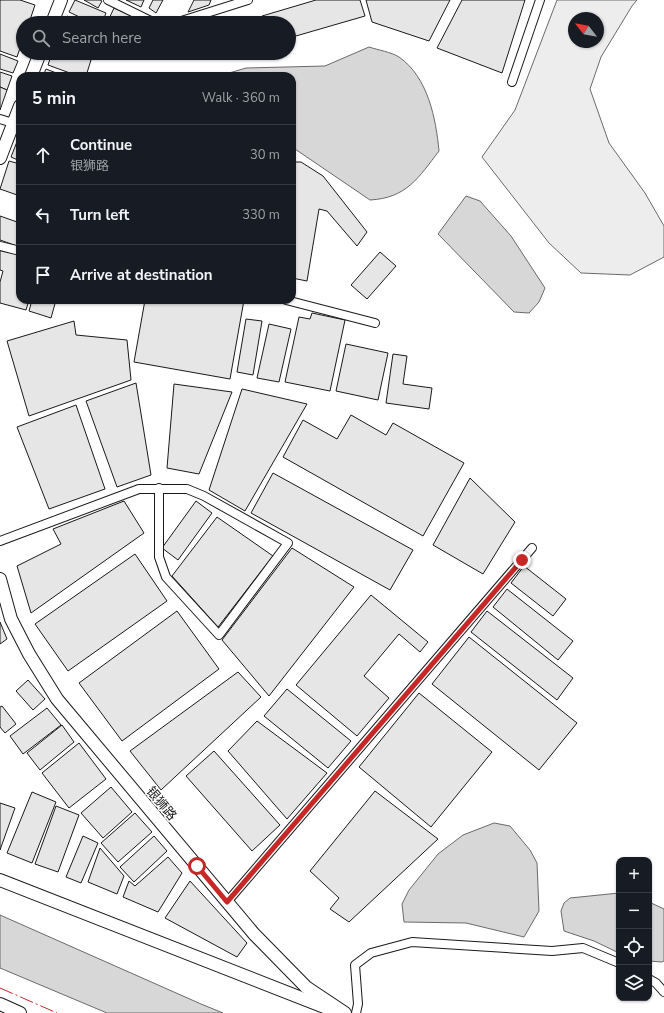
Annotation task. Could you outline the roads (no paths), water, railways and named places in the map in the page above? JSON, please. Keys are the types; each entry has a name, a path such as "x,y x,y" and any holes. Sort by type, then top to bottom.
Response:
{"main road":[{"path":"54,16 60,0"},
{"path":"33,72 38,60"},
{"path":"0,158 16,116"},
{"name":"银狮路","path":"0,579 11,619 29,654 57,699 254,934 306,987 345,1013"},
{"path":"0,880 339,1013"},
{"path":"0,1004 20,1013"}],"street":[{"path":"110,0 141,16"},
{"path":"197,16 248,0"},
{"path":"512,82 540,0"},
{"path":"0,119 13,123"},
{"path":"0,246 16,250"},
{"path":"296,303 375,323"},
{"path":"0,541 139,489 159,488 187,489 204,496 288,543 219,635 166,577 159,557 159,488"},
{"path":"227,902 532,548"},
{"path":"356,1013 358,1004 355,964 371,953 412,942 552,951 583,948 616,962"},
{"path":"652,981 664,992"}]}
